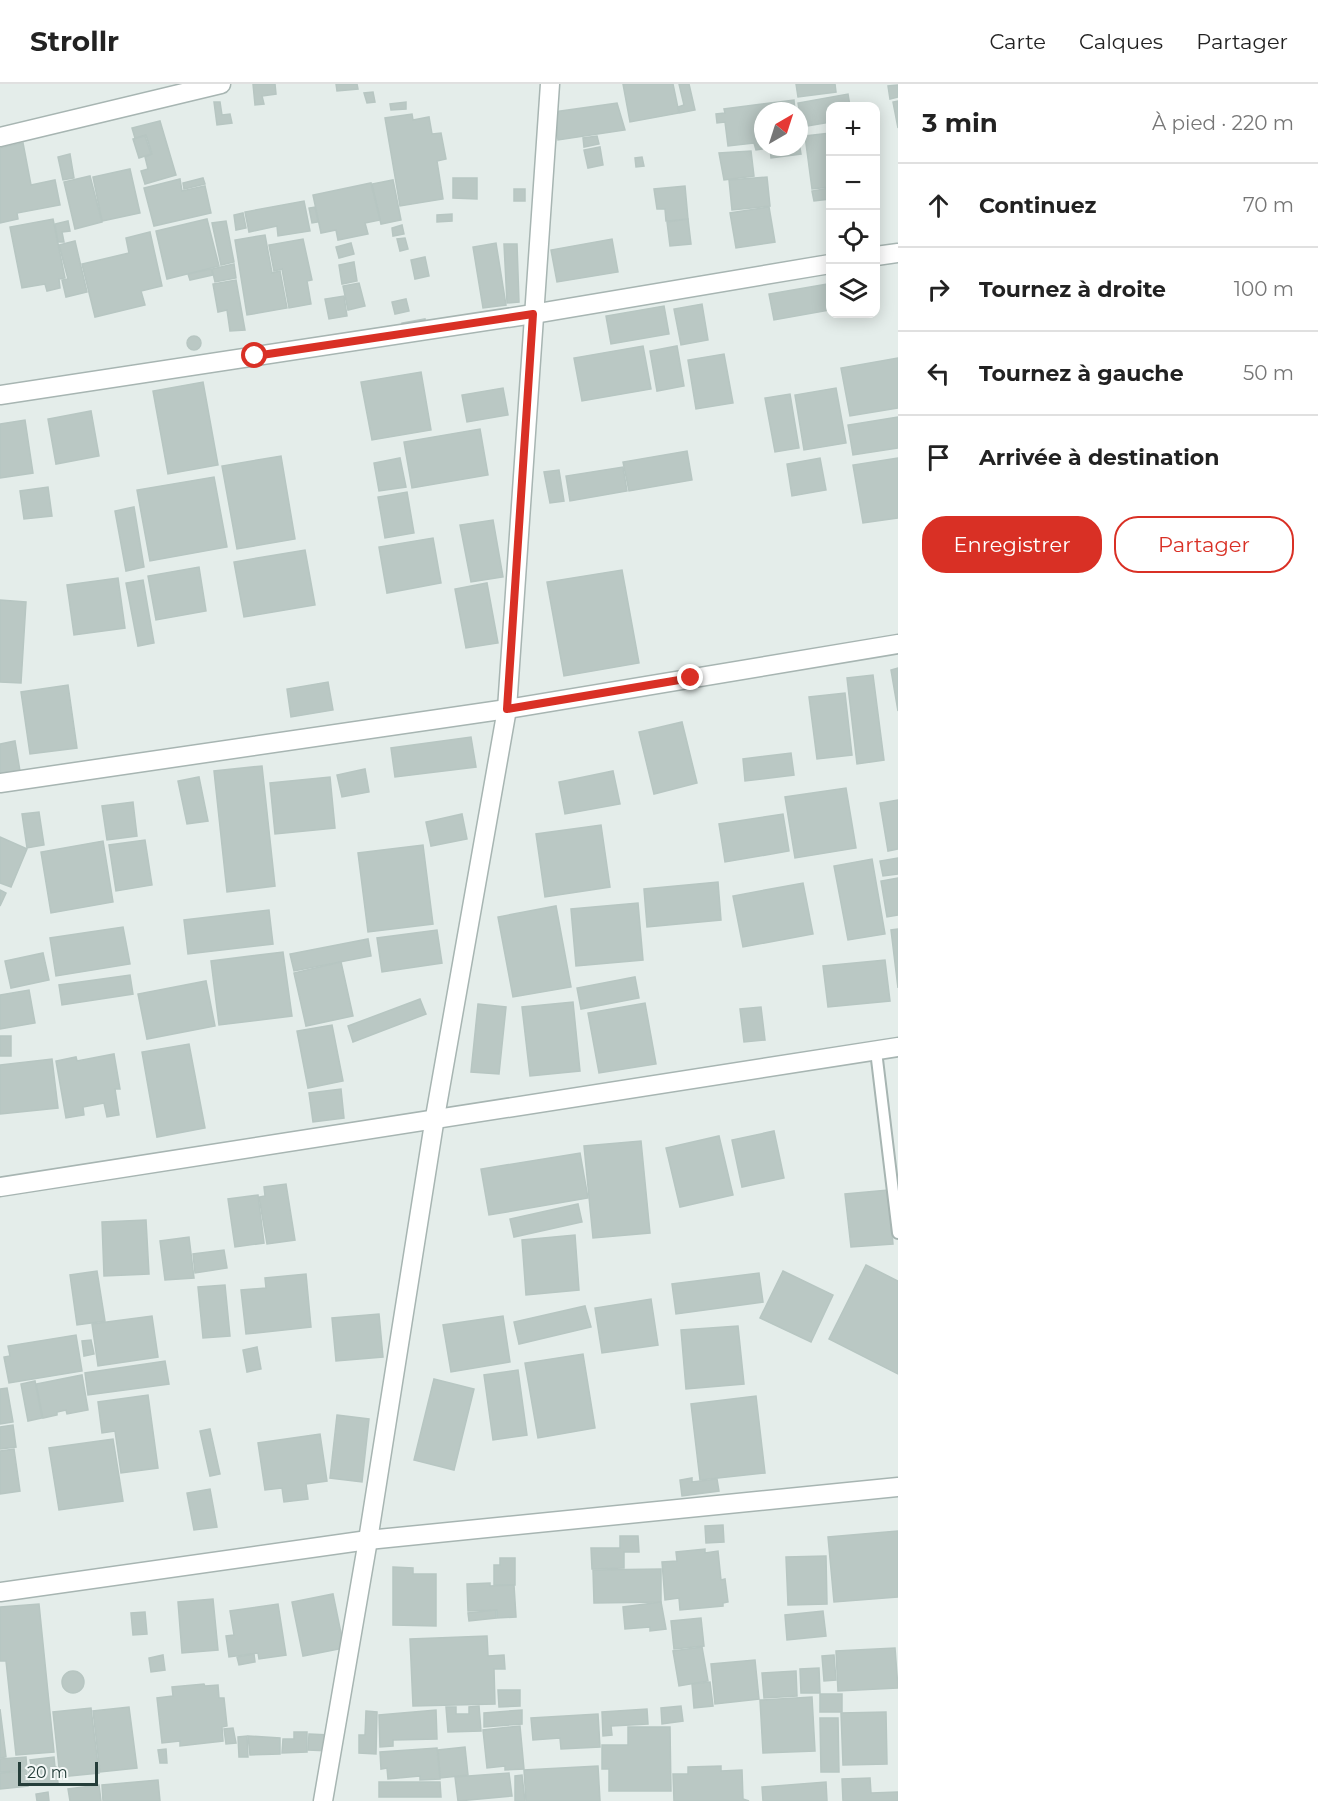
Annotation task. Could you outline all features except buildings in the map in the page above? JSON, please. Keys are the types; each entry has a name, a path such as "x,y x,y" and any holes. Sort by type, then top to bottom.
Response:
{"street":[{"path":"0,137 221,84"},
{"path":"322,1801 368,1540 435,1117 507,709 550,84"},
{"path":"880,255 898,252"},
{"path":"0,395 533,314 826,265"},
{"path":"0,783 507,709 898,644"},
{"path":"0,1186 898,1047"},
{"path":"0,1592 368,1540 898,1487"}],"lane":[{"path":"876,1051 898,1233"}],"route":[{"path":"255,356 533,314 507,709 691,678"}]}
